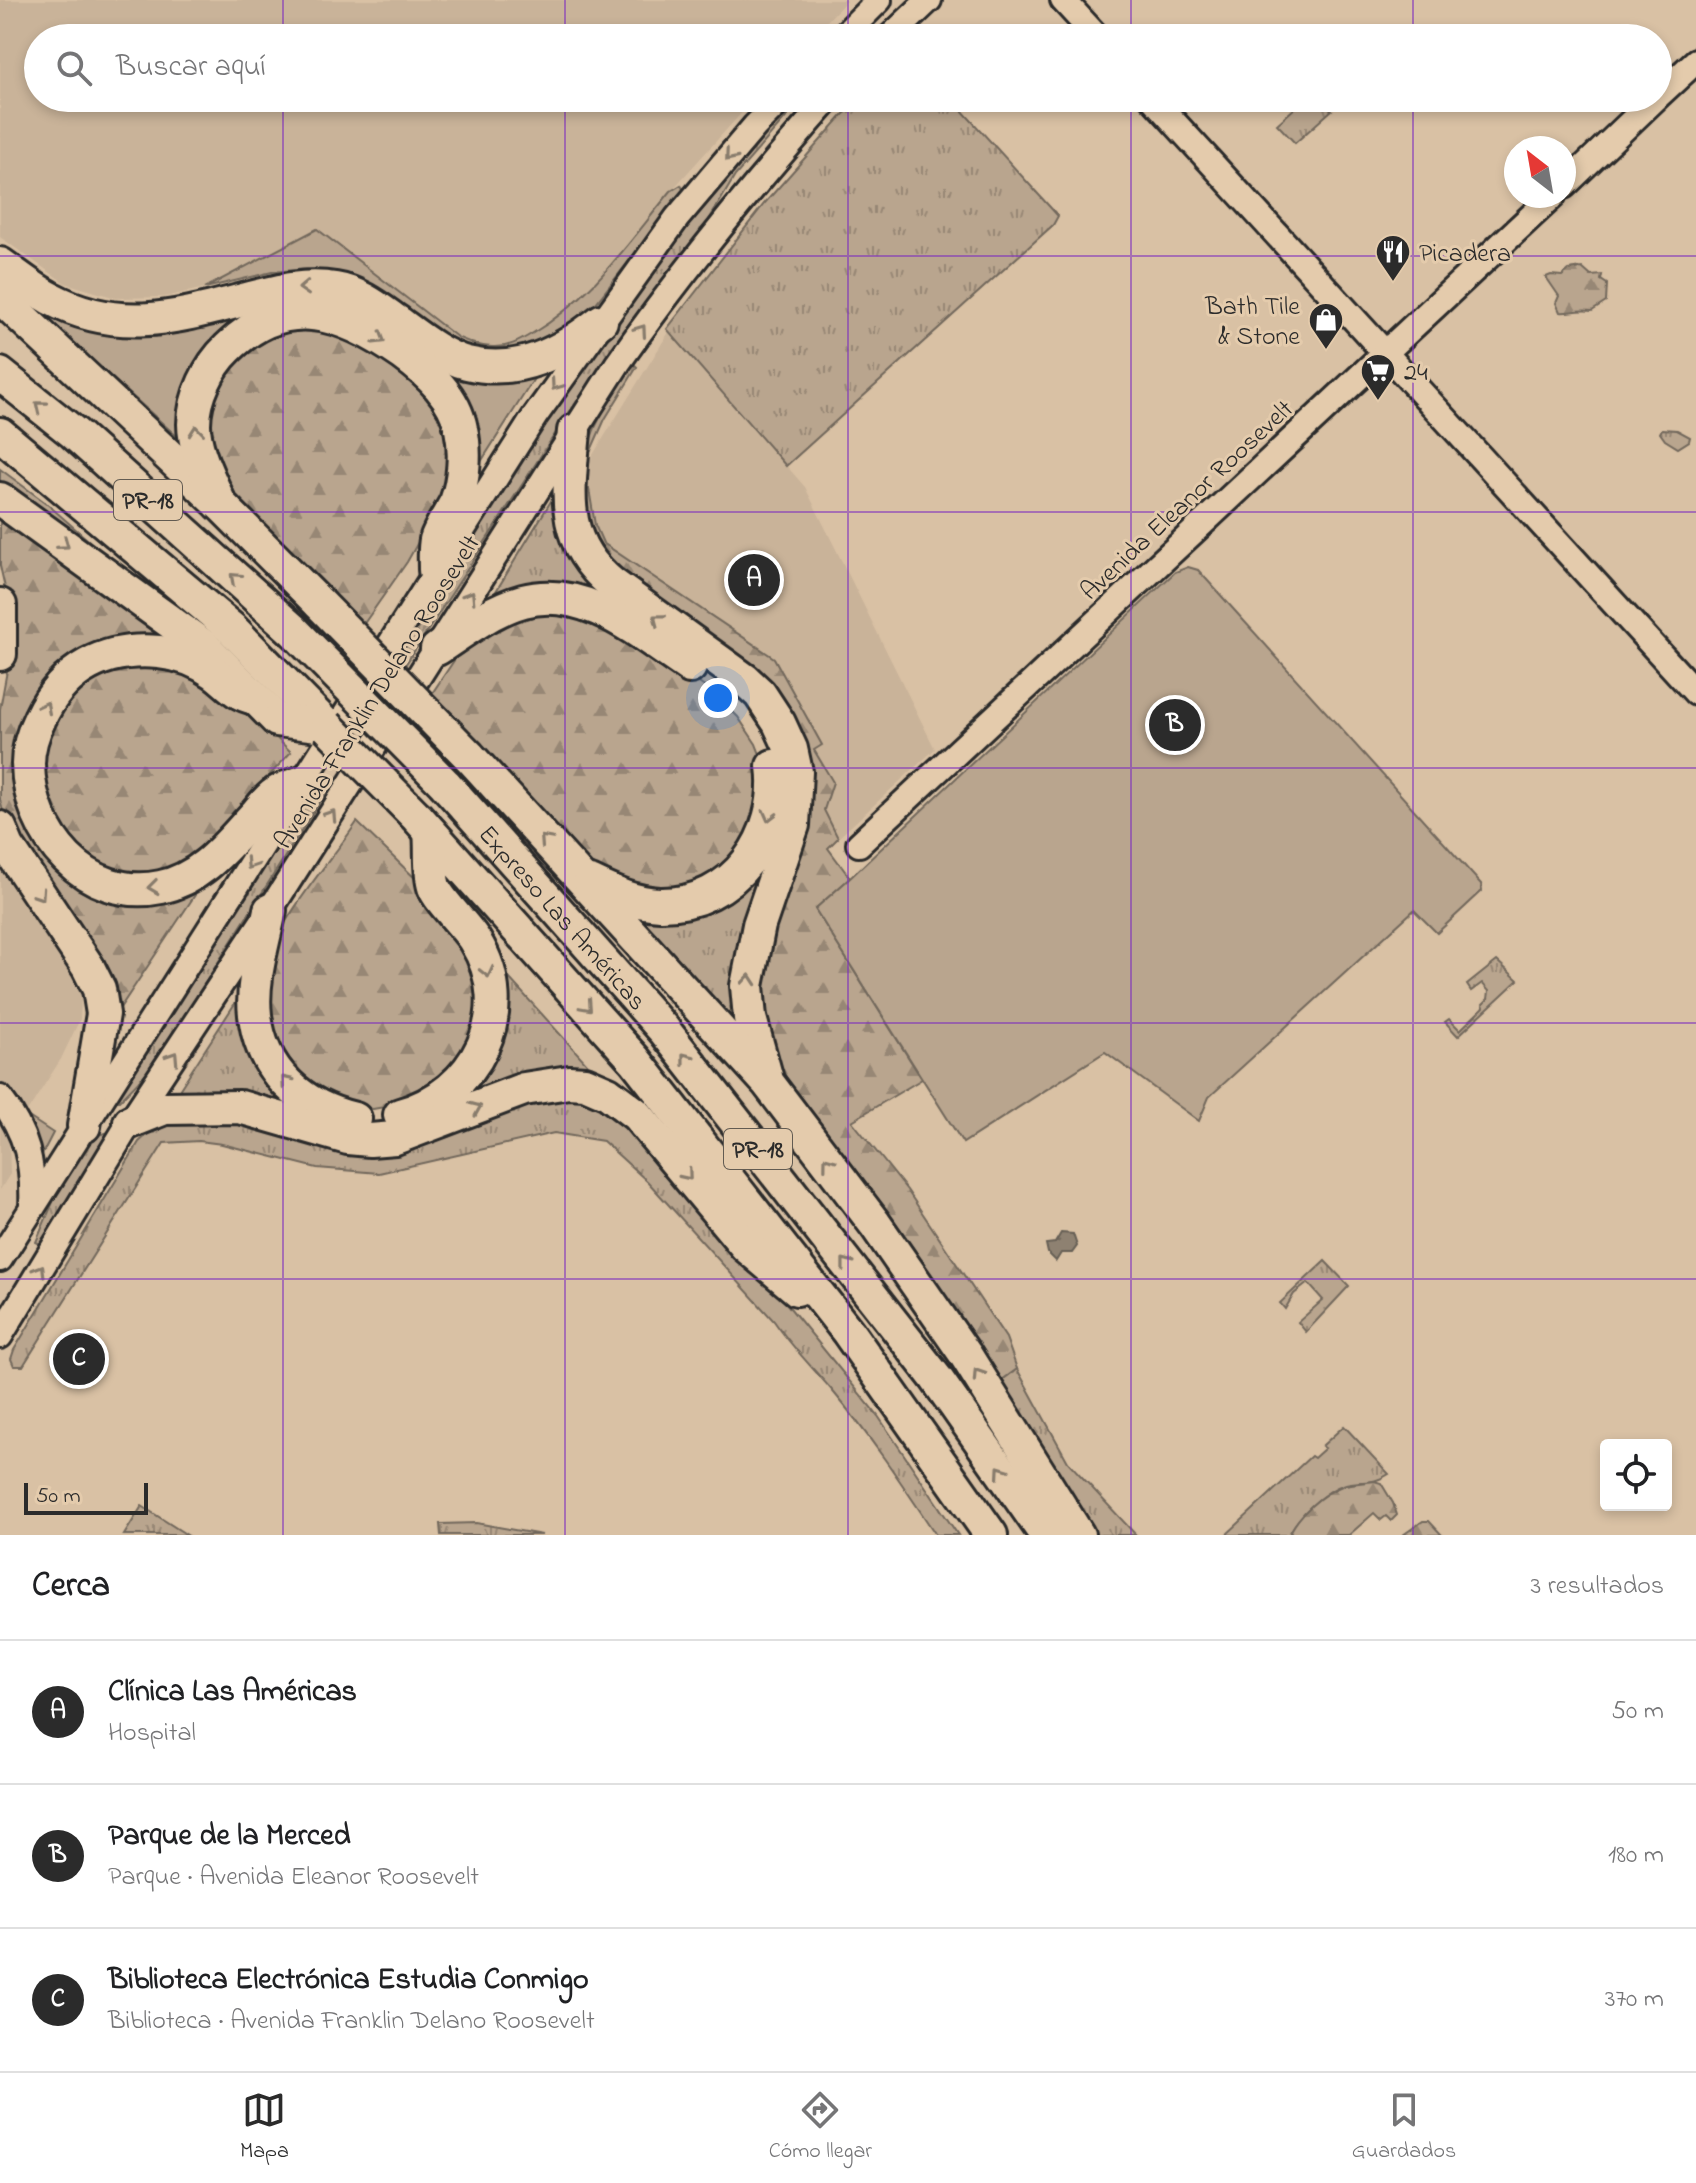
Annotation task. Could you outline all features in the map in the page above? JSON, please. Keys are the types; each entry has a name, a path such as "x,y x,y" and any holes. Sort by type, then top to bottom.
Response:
{"highway":[{"path":"0,264 50,298 95,316 141,321 184,316 301,286 335,289 364,299 452,357 489,366 542,359 570,346 601,321"},
{"path":"0,297 220,504 469,756 768,1083 875,1224 965,1354 1078,1535"},
{"path":"220,504 200,457 194,426 195,408 211,368 239,338 272,319 307,313 340,318 388,344 424,370 447,397 457,416 463,440 462,474 457,498 436,540 435,570"},
{"name":"Expreso Las Américas","path":"0,374 74,433 293,630 445,784 664,1030 936,1378 1046,1535"},
{"path":"574,431 568,501 576,537 585,556 595,570 612,584 760,694 791,749 796,772 793,825 759,925 747,986 750,1018 768,1083"},
{"name":"Expreso Las Américas","path":"0,434 232,629 423,825 635,1060 848,1332 991,1535"},
{"path":"0,499 205,647 246,693 277,720 327,726"},
{"path":"437,649 483,618 523,601 565,599 584,603 608,614 721,687 745,707 761,729 774,768 772,807 760,845 731,881 698,898 661,904 622,897 580,878"},
{"path":"0,605 0,654"},
{"path":"246,693 194,660 156,652 134,651 106,657 76,671 55,690 36,725 30,746 28,764 39,816 52,842 81,871 98,881 128,888 158,888 191,878 216,858 275,793 304,781"},
{"path":"270,910 256,980 254,1013 262,1044 287,1084 322,1110 357,1120 386,1119 419,1110 440,1099 470,1070 488,1035 492,995 486,964 475,940 435,889 423,825"},
{"path":"0,828 8,847 88,967 99,989 103,1014 84,1126"},
{"path":"130,1122 165,1108 240,1107 348,1138 395,1138 524,1089 569,1082 585,1083 608,1093 637,1115 746,1246 848,1332"}],"main road":[{"path":"855,24 879,0"},
{"path":"904,24 929,0"},
{"path":"1063,0 1085,24"},
{"path":"1672,83 1696,61"},
{"name":"Avenida Franklin Delano Roosevelt","path":"0,1259 535,416 677,218 769,112"},
{"name":"Avenida Franklin Delano Roosevelt","path":"0,1336 130,1122 270,910 574,431 665,297 818,112"},
{"path":"1165,112 1696,693"},
{"path":"1576,175 1641,112"},
{"name":"Avenida Eleanor Roosevelt","path":"859,844 1540,208"},
{"path":"0,1098 25,1141 34,1177 32,1209"}],"shaded area":[{"path":"0,0 847,0 824,24 24,24 24,112 742,112 671,191 602,278 573,306 514,344 491,347 457,337 317,229 205,288 165,297 116,298 65,283 0,237"},
{"path":"669,332 805,487 935,749 838,838 824,810 833,782 814,750 822,745 715,617 603,543 595,525 586,466"},
{"path":"0,851 82,985 80,1019 61,1059 9,1140 10,1174 0,1190"}],"green space":[{"path":"782,112 791,112 735,176 709,220 636,315 404,667 394,657 507,479 625,306"},
{"path":"846,112 964,112 1058,216 1053,225 786,466 667,329 764,204"},
{"path":"1290,112 1330,112 1295,143 1277,124"},
{"path":"681,185 684,191 581,322 532,348 498,353 459,346 368,284 341,273 307,269 272,272 205,288 317,229 457,337 483,346 503,346 533,333 573,303 608,268 671,191"},
{"path":"1582,268 1591,276 1602,275 1601,280 1607,284 1606,302 1592,311 1560,312 1556,303 1559,296 1546,277 1562,276 1569,270"},
{"path":"42,306 233,316 238,324 181,440 38,311"},
{"path":"317,322 408,369 452,430 456,465 436,510 407,562 363,625 228,487 206,428 218,380 262,336"},
{"path":"436,356 544,363 470,479"},
{"path":"634,364 637,367 605,419 584,466 596,425"},
{"path":"1662,429 1677,430 1690,437 1689,441 1678,448 1665,440 1660,433"},
{"path":"0,469 46,503 128,575 0,488"},
{"path":"562,483 561,507 569,538 581,567 594,585 612,600 727,673 758,703 777,737 785,771 784,806 777,840 749,902 741,931 736,978 744,1038 740,1042 628,910 673,911 697,906 727,893 746,877 771,836 778,813 780,767 775,744 766,723 735,686 693,851 627,615 592,598 560,590 528,591 490,601"},
{"path":"589,489 595,525 603,543 774,658 822,745 814,750 833,782 824,810 838,838 828,848 850,878 815,909 922,1079 852,1121 907,1190 1006,1338 1017,1369 1002,1380 894,1220 786,1077 766,1038 759,1007 794,728 599,566 575,490"},
{"path":"0,506 196,648 138,640 22,730 61,863 195,891 112,1020 5,819 0,800 0,709 8,665 6,592 0,566"},
{"path":"1188,567 1198,570 1481,884 1482,891 1437,933 1414,910 1209,1097 1199,1121 1105,1052 963,1143 815,909 1175,572"},
{"path":"571,610 650,650 715,694 738,717 756,744 766,770 763,803 725,872 690,890 642,892 589,864 431,695 463,647 520,611"},
{"path":"161,659 230,693 291,752 195,857 180,868 135,878 87,864 53,827 38,757 51,714 101,672"},
{"path":"317,779 327,790 152,1067 119,1101 115,1101 114,1097"},
{"path":"357,822 422,885 481,967 476,1027 446,1076 401,1104 373,1109 333,1102 290,1079 260,998 262,975 282,929"},
{"path":"1497,961 1518,980 1458,1036 1445,1022 1449,1019 1460,1030 1484,1007 1489,991 1482,983 1471,991 1467,985"},
{"path":"499,967 600,1078 546,1074 524,1079 419,1120 376,1128 341,1126 256,1101 231,1097 172,1101 250,980 246,1010 250,1037 261,1062 276,1083 296,1101 344,1123 370,1126 415,1118 454,1095 489,1058 500,1027 496,968"},
{"path":"560,1092 610,1101 764,1276 878,1416 958,1535 936,1535 858,1423 774,1321 648,1182 603,1141 554,1133 379,1173 317,1168 222,1144 199,1141 164,1143 23,1366 14,1366 11,1359 14,1350 139,1142 165,1119 204,1115 324,1140"},
{"path":"15,1108 53,1133 35,1168"},
{"path":"109,1132 40,1244 36,1242 64,1176 90,1137"},
{"path":"1325,1261 1349,1286 1306,1332 1298,1322 1323,1300 1308,1283 1294,1294 1285,1309 1280,1303"},
{"path":"1017,1369 1068,1462 1136,1535 1095,1535 1002,1380"},
{"path":"1344,1426 1389,1474 1373,1481 1338,1487 1305,1512 1289,1535 1226,1535 1311,1456 1314,1458 1325,1448 1322,1446"},
{"path":"1381,1483 1393,1503 1397,1515 1391,1521 1386,1516 1381,1520 1374,1513 1349,1535 1289,1535 1304,1513 1326,1494 1346,1485"},
{"path":"142,1506 187,1535 124,1535"},
{"path":"1423,1521 1429,1521 1442,1535 1403,1535"},
{"path":"476,1523 542,1535 441,1535 440,1524"}],"water":[{"path":"1061,1233 1073,1234 1077,1246 1072,1253 1061,1253 1056,1261 1048,1253 1046,1244 1055,1243"}],"place":[{"name":"Picadera","path":"1393,283"},
{"name":"Bath Tile & Stone","path":"1326,351"},
{"name":"24","path":"1378,402"},
{"name":"Clínica Las Américas","path":"754,580"},
{"name":"Parque de la Merced","path":"1175,725"},
{"name":"Biblioteca Electrónica Estudia Conmigo","path":"79,1359"}]}
